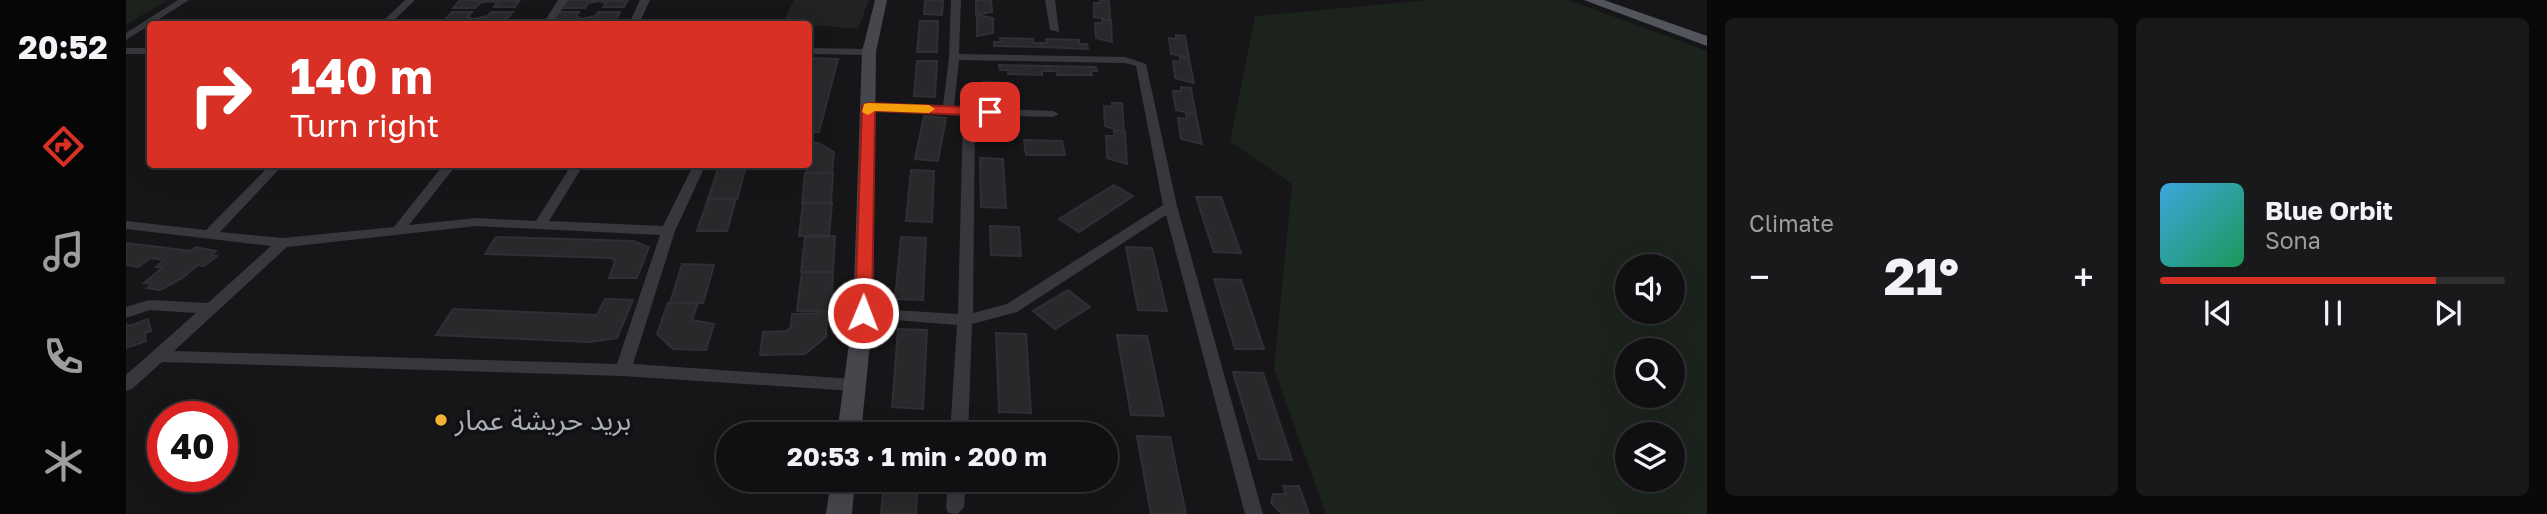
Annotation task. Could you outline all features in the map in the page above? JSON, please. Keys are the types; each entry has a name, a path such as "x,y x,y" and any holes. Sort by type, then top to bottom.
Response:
{"main road":[{"path":"1591,0 1707,41"}],"street":[{"path":"151,21 184,0"},
{"path":"388,21 410,0"},
{"path":"551,19 563,0"},
{"path":"635,21 645,0"},
{"path":"850,422 863,313 869,52 881,0"},
{"path":"948,110 954,57 956,0"},
{"path":"1050,0 1055,30"},
{"path":"126,37 147,24"},
{"path":"126,51 147,51"},
{"path":"812,51 869,52"},
{"path":"954,57 1125,60 1141,64 1170,206 1254,514"},
{"path":"868,106 1054,114"},
{"path":"960,422 965,320 969,111"},
{"path":"209,235 274,168"},
{"path":"399,229 448,168"},
{"path":"540,225 576,168"},
{"path":"623,370 668,231 697,168"},
{"path":"863,313 965,320 1012,308 1170,206"},
{"path":"126,225 283,243 476,222 668,231"},
{"path":"126,385 283,243"},
{"path":"126,313 149,305 211,308"},
{"path":"158,356 623,370 855,385"},
{"path":"839,514 842,492"},
{"path":"955,507 956,492"}],"shaded area":[{"path":"126,0 168,0 126,25"},
{"path":"794,0 869,0 858,29 812,25 812,21 784,21"},
{"path":"1430,0 1568,0 1707,51 1707,514 1326,514 1274,369 1292,184 1230,141 1255,16"}],"building":[{"path":"460,0 520,0 515,7 494,7 497,3 491,1 480,3 475,8 453,8"},
{"path":"567,0 628,0 624,7 603,7 606,3 599,1 588,3 585,8 562,8"},
{"path":"925,0 943,0 942,15 924,14"},
{"path":"976,0 991,0 992,12 976,15"},
{"path":"1100,0 1109,1 1110,20 1094,17 1094,3 1101,3"},
{"path":"452,12 472,12 468,17 474,19 488,16 491,12 513,12 505,21 444,21"},
{"path":"559,12 579,12 576,17 582,19 595,16 598,12 620,12 615,21 553,21"},
{"path":"977,15 993,18 993,33 977,36"},
{"path":"1102,20 1111,20 1112,42 1096,38 1095,23 1102,23"},
{"path":"920,21 938,21 937,52 917,52"},
{"path":"1176,35 1185,36 1189,58 1171,54 1169,38 1176,39"},
{"path":"1000,38 1033,39 1033,43 1040,43 1041,47 994,46 994,42 1001,42"},
{"path":"1046,39 1079,40 1079,44 1087,44 1088,49 1041,47 1040,43 1047,43"},
{"path":"812,58 838,59 819,132 812,132"},
{"path":"1180,58 1189,59 1194,83 1175,78 1173,61 1180,62"},
{"path":"917,61 937,61 935,97 914,96"},
{"path":"999,65 1047,66 1048,71 1042,71 1042,75 1008,74 1008,70 1000,70"},
{"path":"1048,66 1096,67 1097,71 1091,71 1092,75 1057,75 1057,71 1049,71"},
{"path":"983,82 1006,83 1008,101 984,101"},
{"path":"1181,87 1191,88 1196,115 1176,110 1173,91 1181,91"},
{"path":"1112,103 1122,103 1124,132 1105,126 1104,106 1112,107"},
{"path":"1186,114 1196,115 1202,144 1181,139 1178,118 1187,119"},
{"path":"982,115 1006,115 1007,136 982,136"},
{"path":"924,116 946,118 938,161 915,159"},
{"path":"1114,131 1125,132 1127,164 1107,158 1106,136 1115,136"},
{"path":"1024,140 1062,141 1065,155 1026,155"},
{"path":"812,143 818,143 834,152 832,173 807,173 807,168 812,168"},
{"path":"980,158 1003,159 1006,208 981,207"},
{"path":"718,169 745,170 737,199 708,199"},
{"path":"911,170 934,171 932,222 906,221"},
{"path":"805,173 833,173 831,203 802,203"},
{"path":"1114,185 1133,196 1079,232 1059,219"},
{"path":"1196,197 1221,197 1241,253 1214,252"},
{"path":"708,199 736,199 727,231 697,231"},
{"path":"803,203 832,203 829,235 799,236"},
{"path":"990,226 1019,227 1021,256 991,255"},
{"path":"835,236 833,272 801,272 805,237"},
{"path":"496,237 633,241 649,247 637,278 609,278 615,262 612,258 485,254"},
{"path":"901,237 926,238 923,300 895,299"},
{"path":"126,243 191,251 195,247 216,251 211,255 217,256 160,290 147,288 152,284 144,283 162,268 156,267 164,260 151,258 138,267 126,265"},
{"path":"1126,247 1152,248 1167,311 1138,310"},
{"path":"682,264 714,265 703,303 670,303"},
{"path":"802,272 833,272 831,311 797,311"},
{"path":"1214,279 1241,280 1264,349 1235,349"},
{"path":"1068,290 1090,307 1055,329 1033,311"},
{"path":"605,299 633,300 617,338 589,342 436,335 453,309 597,315"},
{"path":"668,303 698,303 692,320 714,324 706,350 673,349 657,334"},
{"path":"827,313 826,337 805,354 760,355 763,332 787,331 791,327 792,314"},
{"path":"148,319 151,331 145,333 146,341 126,348 126,324 130,326"},
{"path":"898,329 927,330 923,409 892,407"},
{"path":"996,333 1026,334 1031,413 999,412"},
{"path":"1117,335 1147,336 1164,416 1131,415"},
{"path":"1233,372 1263,373 1292,460 1259,459"},
{"path":"1137,436 1170,437 1186,514 1151,514"},
{"path":"1283,486 1299,486 1309,514 1282,514 1271,503 1273,494 1286,494"},
{"path":"883,492 917,492 916,514 881,514"}],"slow traffic":[{"path":"868,112 868,106 929,109"}],"place":[{"name":"بريد حريشة عمار","path":"441,420"}],"route":[{"path":"863,313 868,106 990,112"}]}
